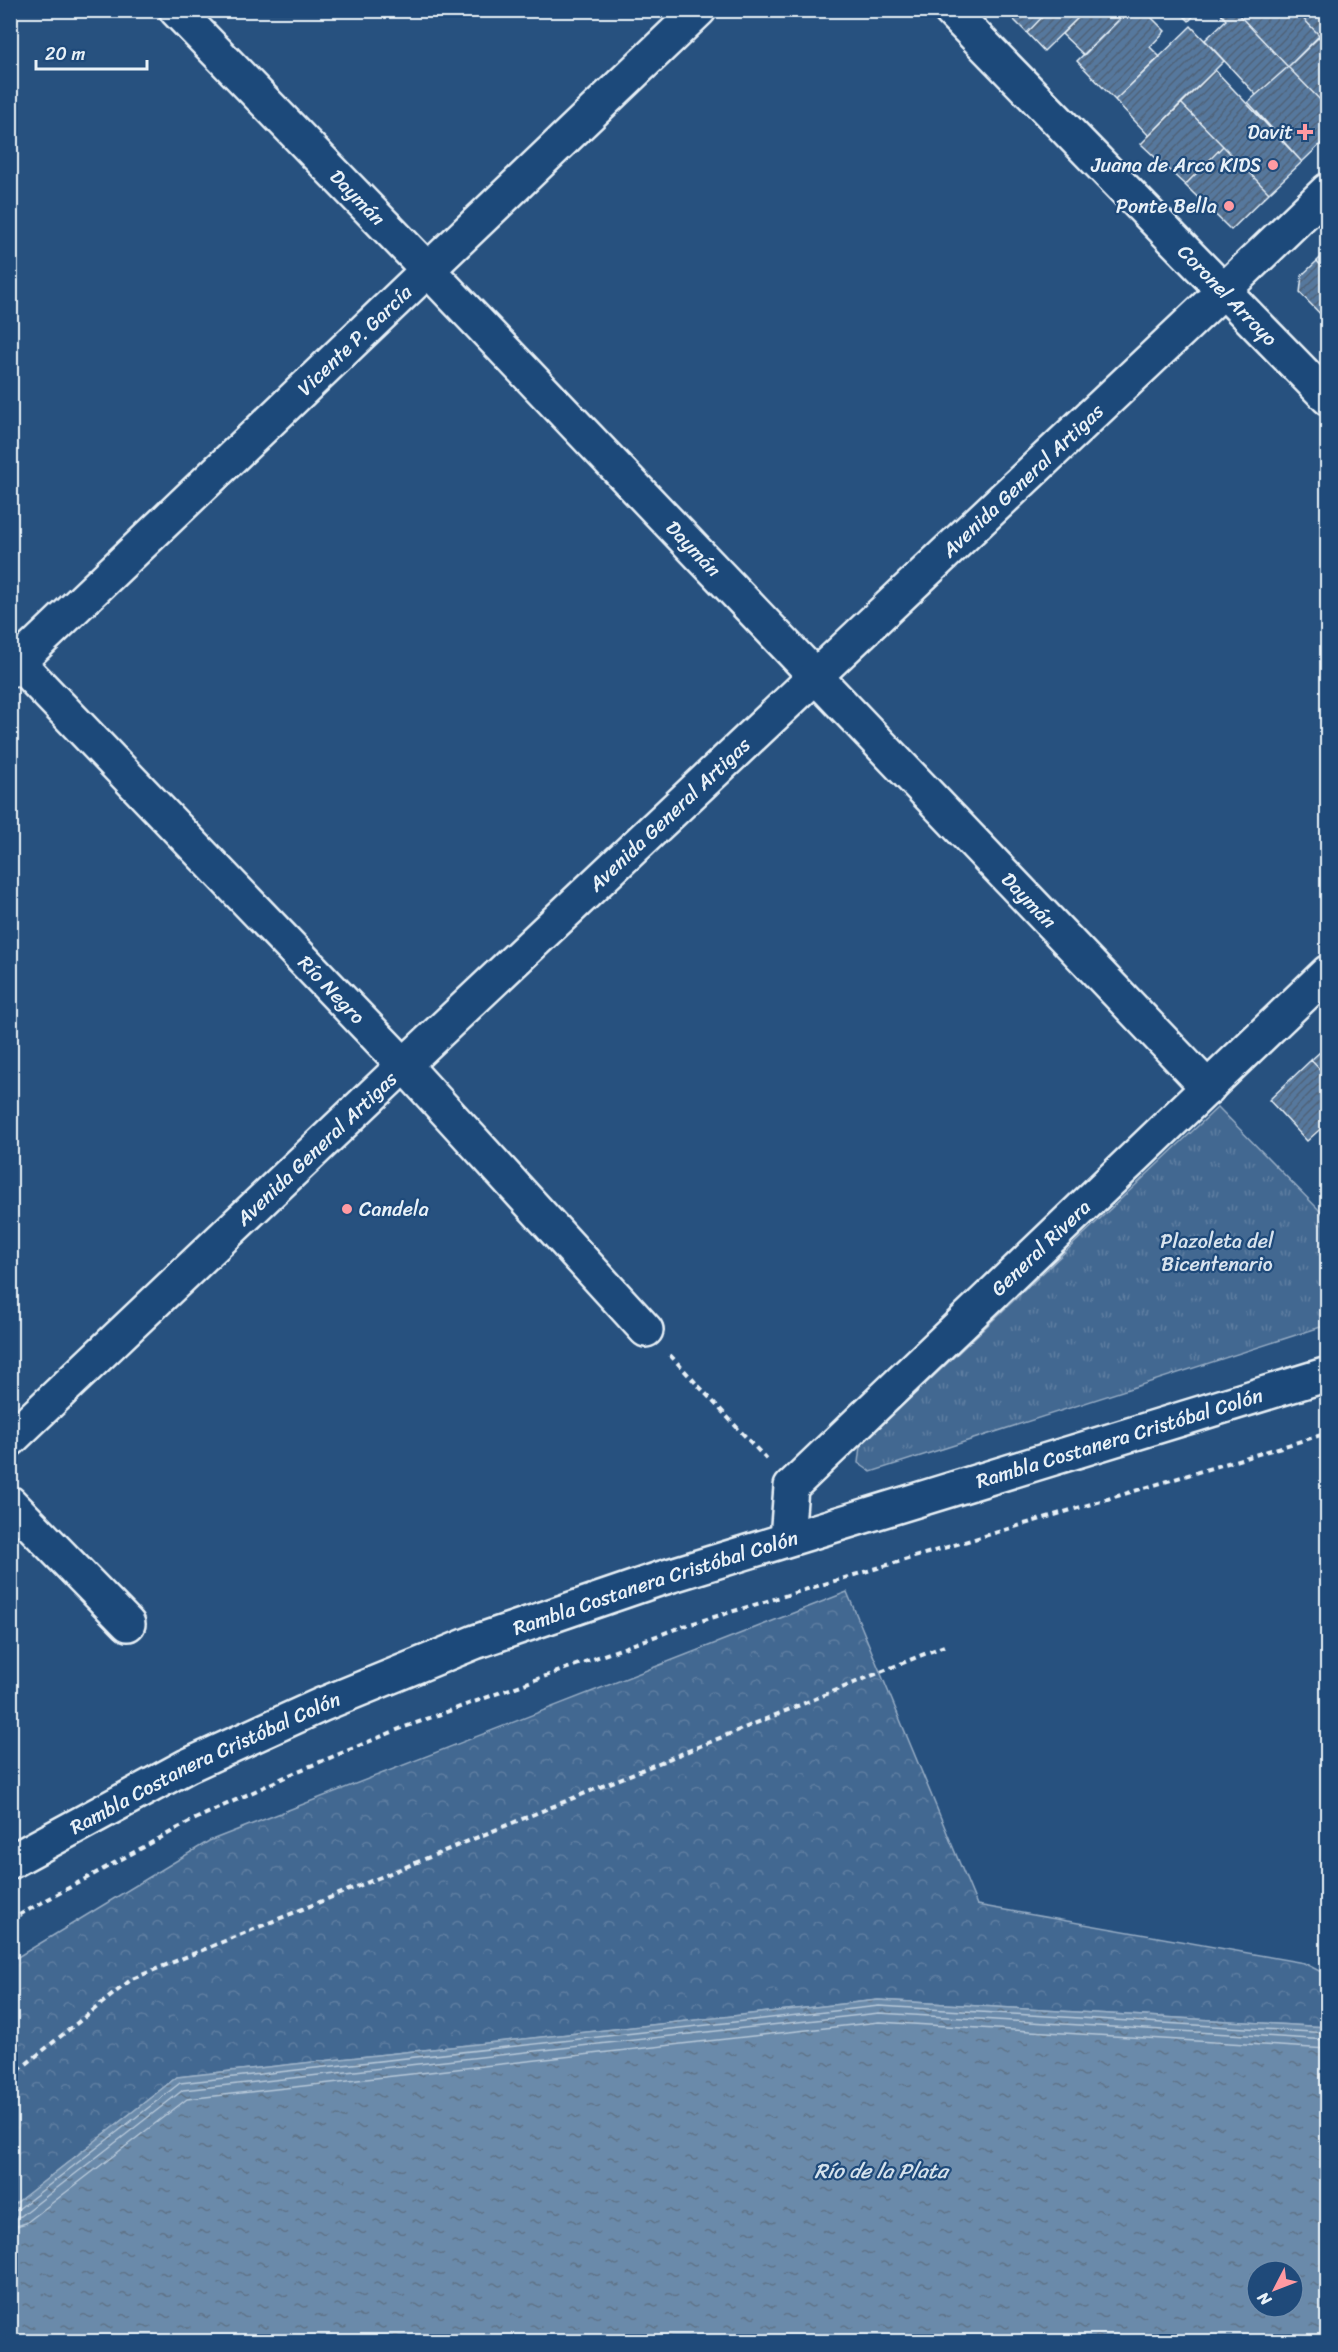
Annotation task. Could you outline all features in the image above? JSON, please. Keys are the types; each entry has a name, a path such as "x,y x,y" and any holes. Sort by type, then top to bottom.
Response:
{"street":[{"name":"Daymán","path":"176,10 428,270 1208,1088"},
{"name":"Vicente P. García","path":"13,662 699,10"},
{"name":"Coronel Arroyo","path":"950,10 1328,398"},
{"name":"Avenida General Artigas","path":"10,1440 1328,190"},
{"name":"Río Negro","path":"13,662 404,1065 646,1330"},
{"name":"General Rivera","path":"791,1487 1328,972"},
{"name":"Rambla Costanera Cristóbal Colón","path":"10,1862 187,1766 321,1705 475,1642 659,1579 1328,1374"},
{"path":"787,1539 791,1487"},
{"path":"10,1503 128,1624"}],"path":[{"path":"646,1330 791,1487"},
{"path":"10,1920 193,1820 298,1771 402,1728 684,1626 1328,1433"},
{"path":"10,2077 132,1979 944,1646"}],"green space":[{"name":"Plazoleta del Bicentenario","path":"1218,1107 1327,1218 1327,1325 871,1472 858,1463 860,1446"},
{"path":"847,1592 977,1905 1304,1963 1327,1975 1327,2027 878,2000 177,2077 11,2207 11,1961 209,1841"}],"water":[{"name":"Río de la Plata","path":"878,2000 1327,2027 1327,2341 11,2341 11,2207 177,2077"}],"building":[{"path":"1004,10 1049,10 1027,33"},
{"path":"1049,10 1086,10 1044,51 1027,33"},
{"path":"1086,10 1129,10 1084,55 1062,34"},
{"path":"1129,10 1144,10 1165,31 1150,47 1160,57 1115,100 1077,61"},
{"path":"1178,10 1199,10 1189,21"},
{"path":"1218,10 1237,10 1238,14 1288,67 1256,95 1205,40 1226,20"},
{"path":"1242,10 1295,10 1320,36 1288,67 1238,14"},
{"path":"1295,10 1328,10 1328,28 1320,36"},
{"path":"1191,26 1224,61 1149,136 1115,100"},
{"path":"1326,29 1328,31 1328,108 1288,67"},
{"path":"1288,67 1328,108 1328,137 1302,162 1248,102"},
{"path":"1215,70 1302,162 1269,193 1181,103"},
{"path":"1181,103 1223,146 1185,185 1141,144"},
{"path":"1223,146 1269,193 1231,230 1185,185"},
{"path":"1328,251 1328,273 1317,261"},
{"path":"1317,261 1328,273 1328,322 1300,293 1302,275"},
{"path":"1328,1045 1328,1078 1311,1060"},
{"path":"1311,1060 1328,1078 1328,1122 1307,1141 1269,1100"}],"place":[{"name":"Davit","path":"1305,132"},
{"name":"Juana de Arco KIDS","path":"1273,165"},
{"name":"Ponte Bella","path":"1229,206"},
{"name":"Candela","path":"347,1209"}]}
